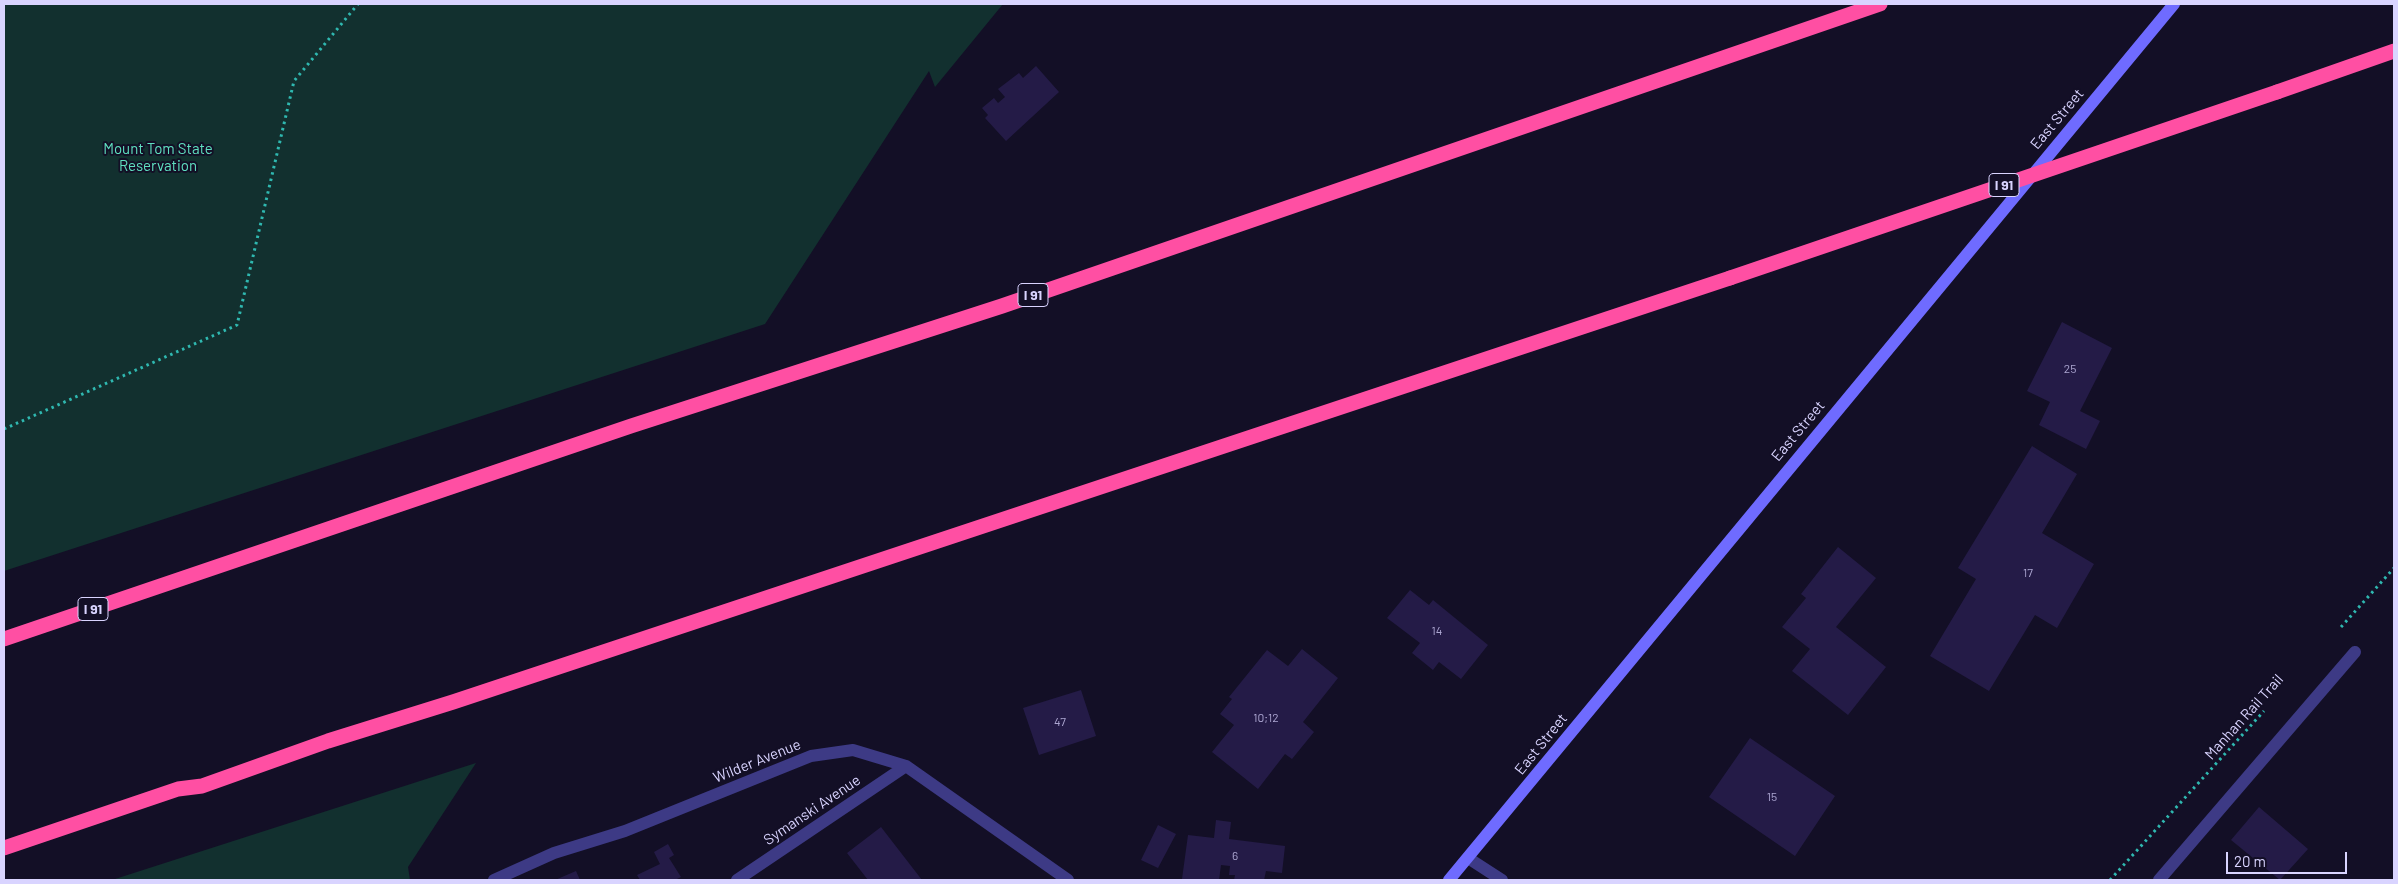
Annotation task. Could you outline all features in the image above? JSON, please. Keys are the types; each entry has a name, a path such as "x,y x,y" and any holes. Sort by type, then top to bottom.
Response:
{"highway":[{"name":"I 91","path":"4,639 631,426 1011,302 1880,4"},
{"name":"I 91","path":"4,848 178,789 202,786 328,741 1730,278 2394,51"}],"main road":[{"name":"East Street","path":"1449,880 2174,4"}],"street":[{"path":"2159,880 2355,652"},
{"name":"Wilder Avenue","path":"494,880 554,853 625,831 811,756 853,750 906,766 1068,880"},
{"name":"Symanski Avenue","path":"737,880 906,766"},
{"path":"1468,858 1502,880"}],"path":[{"path":"4,429 237,325 294,81 358,4"},
{"path":"2340,627 2394,568"},
{"name":"Manhan Rail Trail","path":"2110,880 2268,707"}],"green space":[{"name":"Mount Tom State Reservation","path":"4,4 1003,4 935,87 929,71 765,324 4,571"},
{"path":"476,763 408,867 410,880 112,880"}],"building":[{"path":"1036,66 1059,92 1006,141 985,118 988,115 982,108 994,98 998,103 1005,97 998,89 1019,73 1023,78"},
{"path":"2062,322 2112,348 2080,411 2100,421 2086,449 2039,425 2050,402 2027,391"},
{"path":"2032,446 2077,474 2042,533 2094,564 2057,628 2035,615 1989,691 1930,656 1976,579 1958,568"},
{"path":"1838,547 1876,578 1836,627 1886,667 1848,715 1792,671 1810,649 1782,627 1806,598 1801,594"},
{"path":"1410,590 1429,605 1433,600 1488,645 1461,679 1439,662 1433,670 1412,653 1420,643 1387,618"},
{"path":"1302,649 1338,678 1303,722 1314,732 1292,759 1285,754 1258,789 1212,752 1234,725 1220,714 1232,699 1229,697 1267,650 1288,666"},
{"path":"1081,690 1096,736 1039,755 1023,708"},
{"path":"1750,738 1835,796 1795,856 1709,797"},
{"path":"2259,807 2308,849 2280,880 2231,840"},
{"path":"1216,820 1231,822 1229,839 1285,846 1282,873 1266,871 1264,880 1234,880 1235,875 1229,875 1230,866 1221,865 1219,880 1182,879 1188,835 1214,838"},
{"path":"1158,825 1176,834 1158,868 1141,860"},
{"path":"881,827 922,880 868,880 847,853"},
{"path":"668,844 674,855 669,858 681,877 675,880 640,880 637,875 660,864 654,852"},
{"path":"576,871 580,880 555,880"}]}
